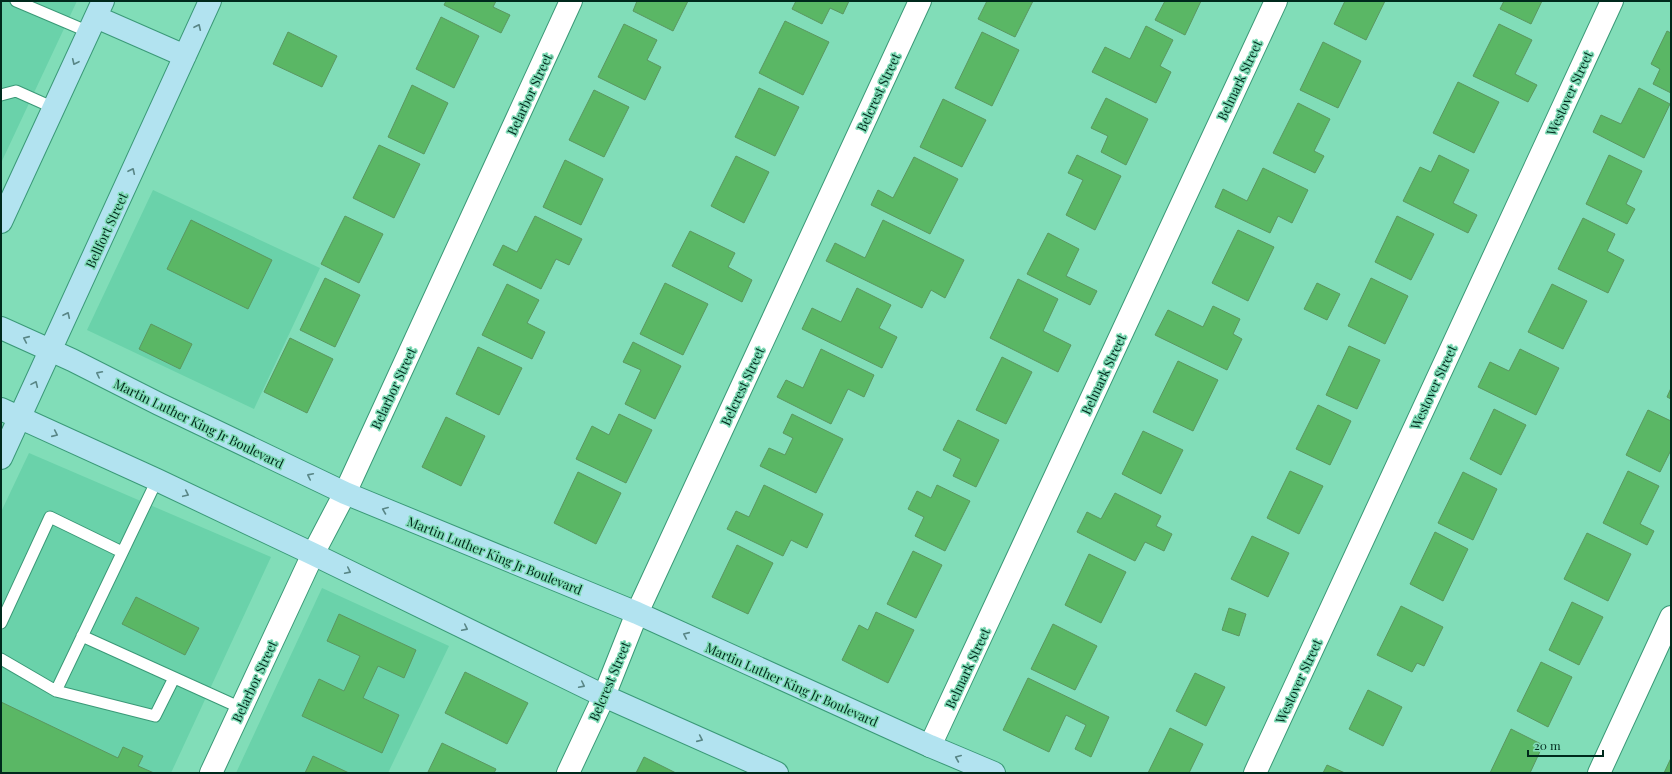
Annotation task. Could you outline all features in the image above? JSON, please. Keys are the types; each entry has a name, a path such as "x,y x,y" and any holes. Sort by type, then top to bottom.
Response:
{"main road":[{"name":"Bellfort Street","path":"1,458 10,414 51,350 210,1"},
{"path":"3,213 96,17 185,56"},
{"name":"Martin Luther King Jr Boulevard","path":"1,328 51,350 159,404 345,493 637,613 930,746 994,773"},
{"path":"10,414 156,480 313,554 604,696 776,773"}],"street":[{"name":"Belarbor Street","path":"211,773 313,554 345,493 571,1"},
{"name":"Belcrest Street","path":"568,773 604,696 637,613 920,1"},
{"name":"Belmark Street","path":"930,746 1276,1"},
{"name":"Westover Street","path":"1255,773 1612,1"},
{"path":"1599,773 1671,617"}],"lane":[{"path":"16,1 96,17"},
{"path":"1,95 16,91 54,108"},
{"path":"56,690 156,480"},
{"path":"1,623 50,517 122,552"},
{"path":"82,636 241,708"},
{"path":"1,659 56,690 155,716 174,678"}],"shaded area":[{"path":"1,1 77,1 1,163"},
{"path":"153,190 320,268 254,409 87,330"},
{"path":"29,453 271,557 171,773 1,773 1,512"},
{"path":"322,588 449,646 388,773 236,773"}],"building":[{"path":"446,1 496,1 493,7 510,15 501,33 444,5"},
{"path":"637,1 688,1 673,31 633,11"},
{"path":"796,1 849,1 843,14 830,8 822,24 792,9"},
{"path":"987,1 1033,1 1015,37 978,19"},
{"path":"1165,1 1201,1 1185,35 1155,20"},
{"path":"1345,1 1385,1 1366,40 1334,24"},
{"path":"1504,1 1542,1 1531,24 1500,9"},
{"path":"441,17 479,36 454,88 416,69"},
{"path":"785,21 829,42 803,95 759,73"},
{"path":"624,24 657,40 647,60 661,67 645,100 598,77"},
{"path":"1499,24 1532,40 1515,74 1537,85 1528,102 1473,76"},
{"path":"1146,26 1173,40 1160,66 1171,72 1156,103 1092,72 1105,47 1130,59"},
{"path":"1667,31 1671,33 1671,93 1653,84 1660,69 1651,64"},
{"path":"288,32 337,56 322,87 273,64"},
{"path":"982,32 1019,50 992,106 955,88"},
{"path":"1323,42 1361,61 1338,108 1300,90"},
{"path":"1458,82 1499,102 1474,153 1433,133"},
{"path":"412,85 448,103 424,154 388,137"},
{"path":"759,88 799,107 775,156 735,137"},
{"path":"1639,88 1670,104 1644,158 1593,132 1601,115 1621,124"},
{"path":"594,90 629,107 604,157 569,140"},
{"path":"1106,98 1148,119 1126,165 1101,152 1108,136 1091,128"},
{"path":"943,99 986,120 962,167 920,147"},
{"path":"1298,103 1330,119 1314,151 1324,156 1315,173 1273,153"},
{"path":"379,145 420,164 394,218 353,198"},
{"path":"1077,155 1121,176 1095,230 1066,215 1083,180 1068,173"},
{"path":"1439,155 1469,170 1453,203 1477,215 1468,233 1403,201 1420,167 1431,172"},
{"path":"1609,155 1642,171 1626,204 1635,209 1627,224 1586,204"},
{"path":"736,156 769,172 744,223 711,206"},
{"path":"914,157 958,179 930,234 871,205 878,190 893,198"},
{"path":"565,160 603,179 581,225 543,207"},
{"path":"1263,168 1308,190 1292,223 1278,216 1270,233 1215,207 1223,189 1247,201"},
{"path":"345,216 383,234 359,283 321,264"},
{"path":"535,216 582,239 569,265 556,259 541,289 493,265 503,245 517,252"},
{"path":"1397,216 1434,234 1411,280 1375,262"},
{"path":"1583,218 1615,234 1607,251 1624,260 1608,293 1558,269"},
{"path":"191,220 272,260 248,309 167,269"},
{"path":"883,220 964,260 945,298 931,290 922,308 826,261 835,243 865,258"},
{"path":"1238,230 1274,247 1248,301 1212,283"},
{"path":"690,231 735,253 728,267 752,280 742,302 672,266"},
{"path":"1048,233 1079,249 1066,276 1097,291 1090,305 1027,274"},
{"path":"325,278 360,295 335,347 300,330"},
{"path":"1371,278 1408,296 1385,344 1348,326"},
{"path":"1018,279 1058,299 1043,331 1071,345 1058,372 990,338"},
{"path":"665,283 708,304 683,355 640,334"},
{"path":"1317,283 1340,294 1327,320 1304,309"},
{"path":"507,284 539,300 527,323 545,332 532,359 482,335"},
{"path":"1552,284 1587,301 1563,349 1528,332"},
{"path":"857,288 891,305 879,328 897,337 882,368 802,329 812,308 841,322"},
{"path":"1213,306 1240,319 1233,334 1242,339 1227,370 1155,335 1168,310 1203,327"},
{"path":"151,324 192,344 180,369 139,349"},
{"path":"290,338 333,359 307,413 264,392"},
{"path":"633,342 681,366 655,419 625,404 641,370 623,362"},
{"path":"1349,346 1380,360 1357,409 1326,395"},
{"path":"478,347 522,368 499,415 456,394"},
{"path":"821,349 874,375 864,397 848,389 831,424 777,397 786,380 803,388"},
{"path":"1520,349 1559,368 1536,415 1478,387 1490,362 1509,371"},
{"path":"1002,357 1032,372 1006,424 976,410"},
{"path":"1178,361 1218,380 1193,431 1153,412"},
{"path":"1671,388 1671,399 1667,397"},
{"path":"1318,405 1351,421 1330,465 1296,449"},
{"path":"1494,409 1526,425 1501,475 1470,459"},
{"path":"1648,410 1671,421 1671,450 1660,472 1626,455"},
{"path":"619,414 652,430 626,483 576,459 592,426 609,435"},
{"path":"792,414 843,439 816,493 760,466 769,448 785,455 793,438 783,433"},
{"path":"446,417 485,436 461,486 422,467"},
{"path":"958,420 999,440 976,487 953,476 961,459 943,450"},
{"path":"1143,431 1183,450 1161,494 1122,474"},
{"path":"1290,471 1323,486 1299,534 1267,518"},
{"path":"1628,471 1659,486 1640,524 1654,531 1647,545 1603,523"},
{"path":"578,472 621,493 596,544 554,523"},
{"path":"1463,472 1497,489 1473,540 1438,523"},
{"path":"764,485 823,514 807,548 791,540 783,556 727,529 736,511 749,517"},
{"path":"937,485 970,501 945,551 915,536 924,517 908,509 917,491 931,498"},
{"path":"1115,493 1161,516 1156,526 1172,534 1164,551 1145,542 1135,561 1077,532 1087,512 1101,519"},
{"path":"1435,532 1468,549 1443,601 1410,584"},
{"path":"1587,533 1631,554 1608,601 1564,579"},
{"path":"1252,536 1289,553 1268,597 1231,579"},
{"path":"737,545 773,563 748,614 712,597"},
{"path":"913,551 942,565 916,618 887,604"},
{"path":"1089,554 1126,572 1101,623 1065,605"},
{"path":"136,597 199,628 185,655 122,624"},
{"path":"1572,602 1603,617 1579,665 1549,650"},
{"path":"1401,606 1443,627 1424,666 1417,663 1412,672 1377,655"},
{"path":"1229,608 1246,614 1239,636 1222,630"},
{"path":"876,612 914,630 888,683 842,660 859,625 868,630"},
{"path":"339,614 416,650 404,678 378,666 363,698 399,715 382,753 302,716 319,679 344,691 360,656 327,641"},
{"path":"1053,624 1097,646 1075,690 1031,669"},
{"path":"1541,662 1572,677 1548,727 1517,711"},
{"path":"465,672 528,703 507,744 445,713"},
{"path":"1195,673 1225,687 1206,726 1176,711"},
{"path":"1028,678 1109,717 1091,757 1075,749 1086,725 1066,715 1049,752 1003,730"},
{"path":"1368,690 1402,707 1383,746 1349,729"},
{"path":"1,702 118,758 123,747 143,756 138,766 154,773 1,773"},
{"path":"1170,728 1203,744 1189,773 1148,773"},
{"path":"1511,729 1543,745 1530,773 1490,773"},
{"path":"442,743 496,769 494,773 428,772"},
{"path":"313,756 349,773 305,773"},
{"path":"644,757 676,773 636,773"},
{"path":"1671,758 1671,773 1664,773"},
{"path":"1327,765 1345,773 1323,773"}]}
